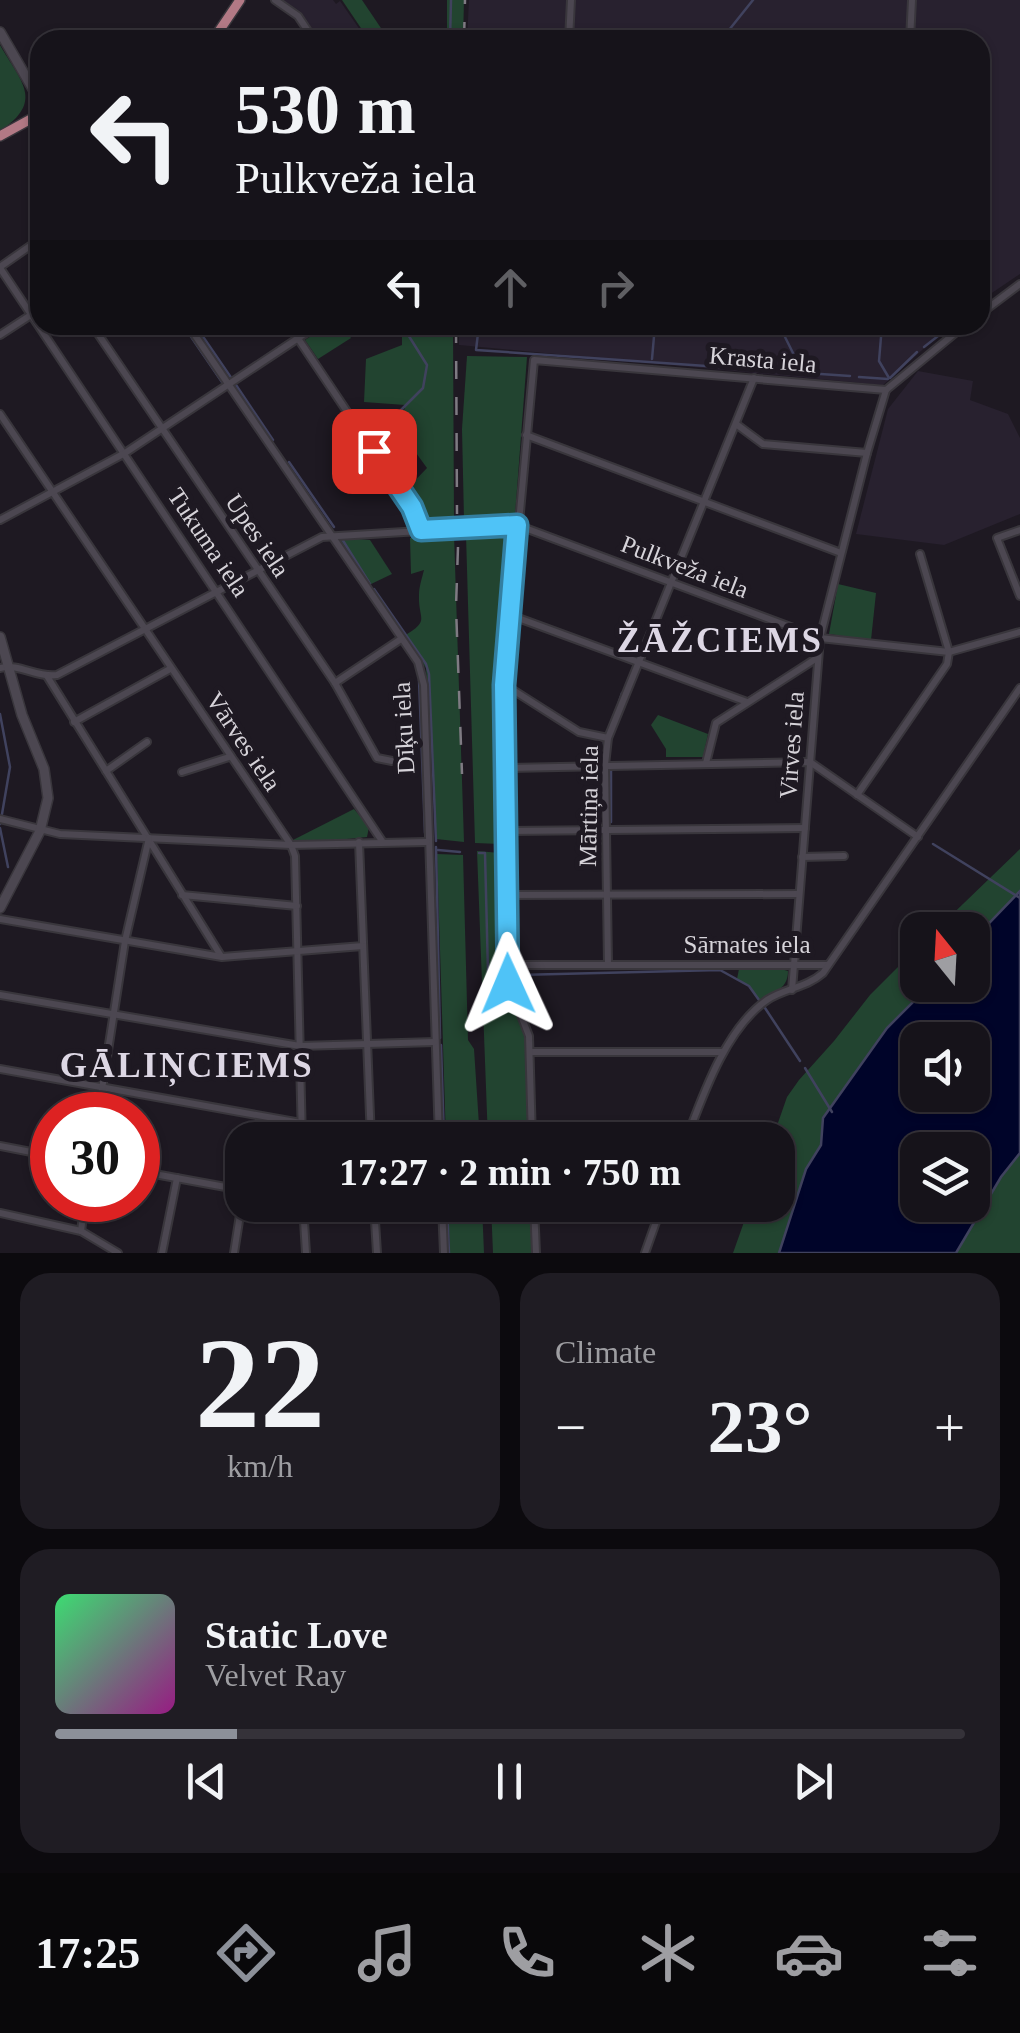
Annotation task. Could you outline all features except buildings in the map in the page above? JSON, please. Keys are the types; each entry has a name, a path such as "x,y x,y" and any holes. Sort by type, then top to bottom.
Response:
{"main road":[{"path":"222,30 240,0"},
{"path":"0,136 30,119"}],"street":[{"path":"276,0 298,16 307,30"},
{"path":"570,30 571,0"},
{"path":"910,30 912,0"},
{"path":"0,32 30,84"},
{"path":"0,267 30,246"},
{"name":"Tukuma iela","path":"0,267 30,312"},
{"path":"990,306 1020,284"},
{"path":"0,335 30,316"},
{"name":"Tukuma iela","path":"45,335 382,841"},
{"name":"Upes iela","path":"99,335 335,683 377,758 392,761"},
{"name":"Dīķu iela","path":"195,335 418,662 424,685 438,1122"},
{"path":"296,335 412,507 421,530"},
{"path":"0,520 125,453 303,335"},
{"path":"886,390 953,335"},
{"name":"Krasta iela","path":"526,435 534,360 886,390"},
{"name":"Mārtiņa iela","path":"608,964 608,738 754,378"},
{"name":"Virves iela","path":"792,990 820,638 886,390"},
{"name":"Vārves iela","path":"0,414 291,845 297,906 301,1122"},
{"path":"736,424 763,444 867,453"},
{"path":"532,1122 528,1029 508,984 504,685 526,435 841,553"},
{"name":"Pulkveža iela","path":"334,535 517,525 820,638 949,652 1020,632"},
{"path":"1020,530 997,538 1020,596"},
{"path":"4,667 47,676 65,672 322,537 334,535"},
{"path":"856,795 947,664 949,652 920,554"},
{"path":"510,615 747,702"},
{"path":"0,637 4,667 47,784 40,831 0,908"},
{"path":"335,683 401,638"},
{"path":"706,763 716,723 818,657"},
{"path":"74,722 170,669"},
{"path":"47,676 222,957"},
{"path":"504,685 580,732 608,738"},
{"name":"Sārnates iela","path":"508,966 829,965 1020,688"},
{"path":"106,770 148,742"},
{"path":"182,772 229,757"},
{"path":"507,768 810,762 918,837"},
{"path":"0,818 60,834 291,845 427,842"},
{"path":"506,831 805,828"},
{"path":"101,1092 125,941 149,836"},
{"path":"358,842 370,1122"},
{"path":"802,857 844,856"},
{"path":"182,894 297,906"},
{"path":"507,895 799,894"},
{"path":"0,920 222,957 363,946"},
{"path":"693,1122 722,1052 765,1001 815,980 829,965"},
{"path":"0,995 300,1046 435,1042"},
{"path":"530,1052 722,1052"},
{"path":"0,1070 295,1122"},
{"path":"0,1146 30,1152"},
{"path":"160,1175 225,1187"},
{"path":"162,1253 176,1178"},
{"path":"0,1213 80,1231 118,1253"},
{"path":"80,1231 81,1222"},
{"path":"235,1248 239,1222"},
{"path":"304,1222 306,1253"},
{"path":"375,1222 377,1253"},
{"path":"443,1222 444,1253"},
{"path":"535,1222 536,1253"},
{"path":"645,1253 656,1222"}],"shaded area":[{"path":"283,0 333,0 336,4 340,1 360,30 313,30 301,12"},
{"path":"469,0 1020,0 1020,274 990,294 990,30 468,30"},
{"path":"459,335 939,335 883,385 459,345"},
{"path":"918,371 973,381 970,400 1008,414 1020,438 1020,514 944,545 856,534 888,409"}],"green space":[{"path":"342,0 362,0 382,30 362,30"},
{"path":"447,0 464,0 463,30 447,30"},
{"path":"0,45 21,81 25,100 14,120 0,131"},
{"path":"313,335 351,338 318,359 305,340"},
{"path":"402,335 453,335 454,521 423,522 405,491 427,468 411,446 403,451 390,431 374,440 369,433 405,409 405,405 364,402 366,359 402,345"},
{"path":"467,356 527,357 515,516 464,519 462,429"},
{"path":"513,533 499,685 500,844 475,843 466,535"},
{"path":"454,534 464,842 436,839 426,668 404,636 420,623 419,592 424,570 411,574 410,538"},
{"path":"370,540 392,574 369,585 340,541"},
{"path":"838,584 876,593 871,640 829,634"},
{"path":"658,715 708,734 703,757 666,757 666,749 651,725"},
{"path":"354,809 369,827 367,837 297,844 293,840"},
{"path":"1020,849 1020,891 990,922 990,912 955,912"},
{"path":"477,851 500,853 505,987 525,1037 527,1122 487,1122"},
{"path":"437,854 463,855 468,1040 474,1049 479,1122 445,1122"},
{"path":"900,965 900,1002 916,1002 823,1118 821,1145 806,1169 795,1203 795,1122 778,1122 787,1097 870,995"},
{"path":"739,969 788,971 779,990 759,1000 749,986 737,979"},
{"path":"1020,1076 1020,1253 921,1253 954,1222 990,1222 990,1132 984,1132"},
{"path":"449,1222 483,1222 484,1253 450,1253"},
{"path":"492,1222 531,1222 532,1253 493,1253"},
{"path":"744,1222 789,1222 779,1253 733,1253"}],"water":[{"path":"1020,891 1020,1153 990,1196 990,1132 900,1132 900,1222 974,1222 956,1253 779,1253 789,1222 795,1222 795,1203 806,1169 821,1145 823,1118 887,1028 913,1002 990,1002 990,922"}],"waterway":[{"path":"450,30 451,0"},
{"path":"729,30 753,0"},
{"path":"190,335 224,385"},
{"path":"202,335 232,379"},
{"path":"388,423 423,388 427,365 408,335"},
{"path":"478,335 476,350 850,376"},
{"path":"652,359 654,335"},
{"path":"784,335 799,365"},
{"path":"881,335 879,361 889,378"},
{"path":"924,347 939,335"},
{"path":"890,378 917,352"},
{"path":"859,377 888,379"},
{"path":"236,385 273,440"},
{"path":"289,462 334,527"},
{"path":"342,539 370,584"},
{"path":"374,589 429,674 436,841"},
{"path":"645,661 654,665"},
{"path":"626,685 634,666"},
{"path":"419,680 425,833"},
{"path":"739,696 747,699 763,689"},
{"path":"619,702 622,693"},
{"path":"606,735 616,710"},
{"path":"0,714 10,767 2,814"},
{"path":"602,760 604,742"},
{"path":"611,770 611,822"},
{"path":"0,828 8,867"},
{"path":"933,844 1020,898"},
{"path":"436,847 440,1038"},
{"path":"438,850 460,852"},
{"path":"479,853 485,853 488,973 503,974"},
{"path":"518,975 720,970 749,986 759,1000"},
{"path":"765,1008 800,1061"},
{"path":"441,1045 443,1122"},
{"path":"805,1068 832,1112"},
{"path":"448,1222 449,1253"}],"railway":[{"path":"464,30 465,0"},
{"path":"456,335 457,514"},
{"path":"458,547 456,607 462,774"}],"district":[{"name":"ŽĀŽCIEMS","path":"720,640"},
{"name":"GĀLIŅCIEMS","path":"187,1065"}],"route":[{"path":"374,451 412,507 421,530 517,525 504,685 508,984"}]}
